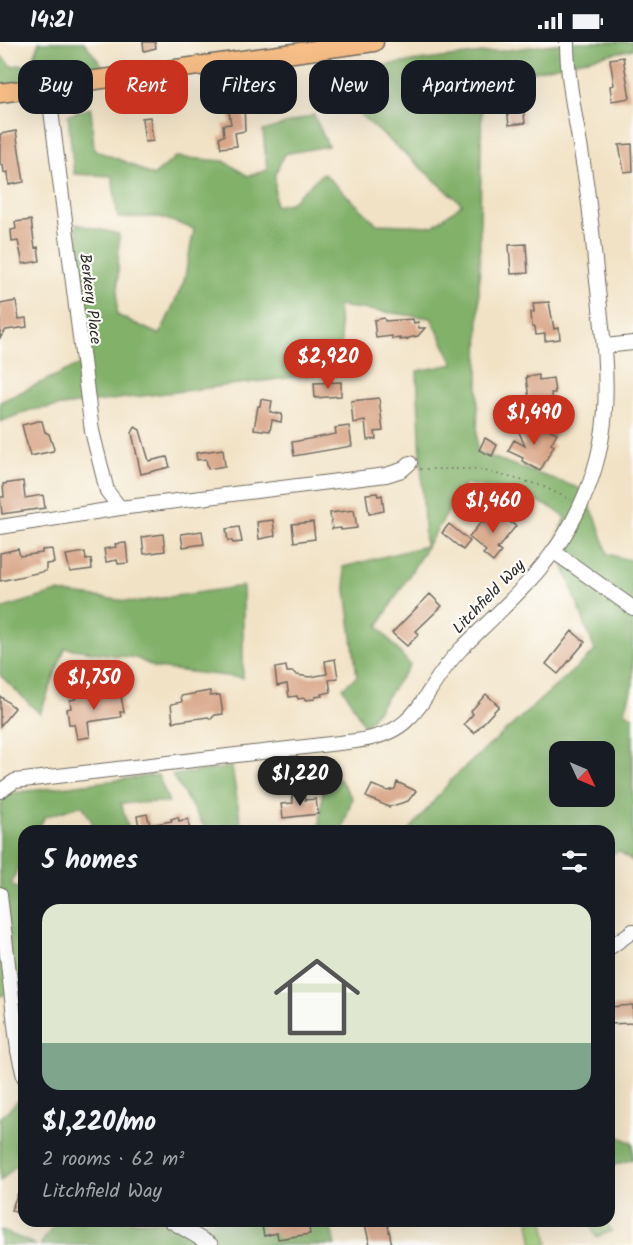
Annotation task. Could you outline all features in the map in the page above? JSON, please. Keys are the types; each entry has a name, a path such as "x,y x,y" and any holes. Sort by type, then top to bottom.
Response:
{"main road":[{"path":"93,80 303,47 374,42"},
{"path":"0,93 18,91"}],"street":[{"name":"Litchfield Way","path":"0,791 15,781 356,741 390,733 416,712 453,658 506,605 553,551 580,504 594,469 605,421 607,372 584,165 567,70 567,42"},
{"name":"Berkery Place","path":"51,114 92,431 107,490 120,508"},
{"path":"605,346 633,343"},
{"path":"0,527 120,508 386,475 406,466"},
{"path":"553,551 633,608"},
{"path":"0,894 18,1051"},
{"path":"615,944 633,931"},
{"path":"181,1227 211,1245"}],"path":[{"path":"406,466 477,469 540,485 580,504"}],"green space":[{"path":"39,42 84,42 105,69 105,73 93,75 93,60 33,60"},
{"path":"572,42 633,42 633,49 536,71 536,60 427,60"},
{"path":"0,55 11,66 18,65 18,85 0,87"},
{"path":"401,63 401,114 482,114 477,452 579,488 596,518 608,554 633,561 633,684 625,711 633,717 633,862 619,851 615,853 615,825 414,825 453,778 595,651 555,543 565,517 552,508 513,491 465,484 378,626 410,665 365,727 343,688 357,676 343,567 425,546 417,371 454,364 431,318 338,306 344,371 30,410 0,422 0,402 91,359 76,224 119,234 117,315 160,335 184,281 194,229 160,217 118,218 112,176 74,174 68,115 91,114 94,150 128,163 153,176 176,157 224,161 248,176 267,170 263,131 314,115 328,146 284,154 275,175 275,206 290,203 323,173 377,224 433,226 462,204 360,114 389,114 389,65"},
{"path":"243,586 243,678 156,668 136,658 65,648 40,714 0,675 0,609 57,592 135,602"},
{"path":"232,767 241,825 203,825 172,775"},
{"path":"158,775 169,802 121,803 127,825 94,825 82,805 45,817 40,825 18,825 18,867 11,885 18,888 18,991 0,996 0,807 4,794"},
{"path":"339,778 352,798 344,825 319,825 323,789"},
{"path":"18,1101 18,1164 0,1181 0,1118"},
{"path":"615,1135 633,1143 633,1159 615,1165"},
{"path":"53,1227 330,1227 335,1245 40,1245"},
{"path":"530,1227 545,1227 548,1244 533,1245"},
{"path":"592,1227 609,1227 611,1231 596,1237"},
{"path":"0,1230 37,1245 0,1245"}],"building":[{"path":"143,42 155,42 156,48 144,51"},
{"path":"623,57 630,98 612,101 610,86 614,85 610,59"},
{"path":"229,114 244,114 245,131 235,133 237,146 221,148 219,137 224,136 223,125 231,124"},
{"path":"508,114 524,114 525,123 509,125"},
{"path":"150,117 153,141 145,142 142,118"},
{"path":"16,131 24,182 9,185 8,172 4,173 3,165 0,165 0,134"},
{"path":"632,144 633,171 624,172 619,145"},
{"path":"31,220 35,248 38,247 40,261 23,264 18,241 12,242 11,230 16,229 15,222"},
{"path":"526,244 528,273 511,274 509,245"},
{"path":"16,301 19,319 26,318 27,327 6,330 0,338 0,304"},
{"path":"549,302 554,329 559,328 560,339 545,341 545,334 536,335 535,327 532,327 531,312 534,312 533,303"},
{"path":"384,318 385,321 413,319 414,323 418,322 419,328 425,328 418,336 408,339 392,339 392,336 376,338 374,320"},
{"path":"539,375 539,380 553,378 555,393 551,393 552,402 535,404 534,398 529,399 526,377"},
{"path":"341,382 341,396 315,398 314,383"},
{"path":"379,398 383,431 375,432 376,439 367,440 365,421 353,423 351,401"},
{"path":"261,399 272,401 270,412 282,414 281,422 272,420 270,431 254,429"},
{"path":"42,421 54,449 30,456 22,425"},
{"path":"349,426 352,446 294,456 292,442 336,434 335,428"},
{"path":"135,427 140,430 149,461 167,457 170,467 141,474 132,433"},
{"path":"531,427 544,430 545,427 557,433 551,444 554,446 540,471 522,461 523,458 508,451 514,440 525,446 519,432 521,429"},
{"path":"485,438 497,445 492,456 479,450"},
{"path":"223,449 225,466 208,469 206,459 197,460 196,453"},
{"path":"23,481 25,498 43,495 45,508 2,514 0,497 4,497 3,484"},
{"path":"377,493 378,496 382,495 384,511 369,514 366,494"},
{"path":"354,510 357,528 332,529 330,513"},
{"path":"505,510 512,516 508,521 516,526 497,549 501,552 493,562 483,554 486,551 469,537 482,521 484,523 497,512 501,515"},
{"path":"273,520 275,536 259,539 257,522"},
{"path":"313,522 315,539 294,542 292,524"},
{"path":"449,524 470,541 463,550 442,533"},
{"path":"239,527 242,542 228,541 226,529"},
{"path":"202,531 204,544 183,547 181,534"},
{"path":"163,534 165,551 144,554 142,537"},
{"path":"126,543 128,563 118,564 117,560 106,562 104,549 116,547 115,544"},
{"path":"18,549 20,556 52,549 54,563 46,564 46,571 0,581 0,553"},
{"path":"85,552 86,560 91,559 92,569 70,572 66,555"},
{"path":"430,594 442,606 416,631 419,634 407,646 392,633"},
{"path":"572,631 585,642 558,674 546,664"},
{"path":"335,659 338,678 329,680 331,692 321,694 322,696 315,697 315,699 305,700 305,698 298,699 297,696 289,697 287,684 277,686 275,668 286,666 287,672 310,677 327,674 325,661"},
{"path":"120,691 124,712 120,712 121,717 88,722 90,737 77,739 74,724 69,724 67,709 71,708 70,700 75,699 79,694 85,696"},
{"path":"210,691 210,696 220,695 223,714 215,715 211,719 208,717 173,722 171,704 182,702 181,696"},
{"path":"486,694 499,706 474,733 464,724 473,714 471,711"},
{"path":"0,696 15,708 0,726"},
{"path":"397,782 416,791 408,801 389,807 366,797 372,785 388,791 395,789"},
{"path":"304,794 305,800 316,799 318,814 283,818 281,804 293,803 292,795"},
{"path":"147,814 150,825 139,825 137,816"},
{"path":"178,817 179,821 188,819 189,825 150,825 172,821 171,819"},
{"path":"633,1005 633,1023 615,1024 615,1006"},
{"path":"18,1193 18,1213 11,1210"},
{"path":"262,1227 309,1227 310,1234 278,1239 277,1233 264,1236"},
{"path":"366,1227 388,1227 392,1245 370,1245"}]}
